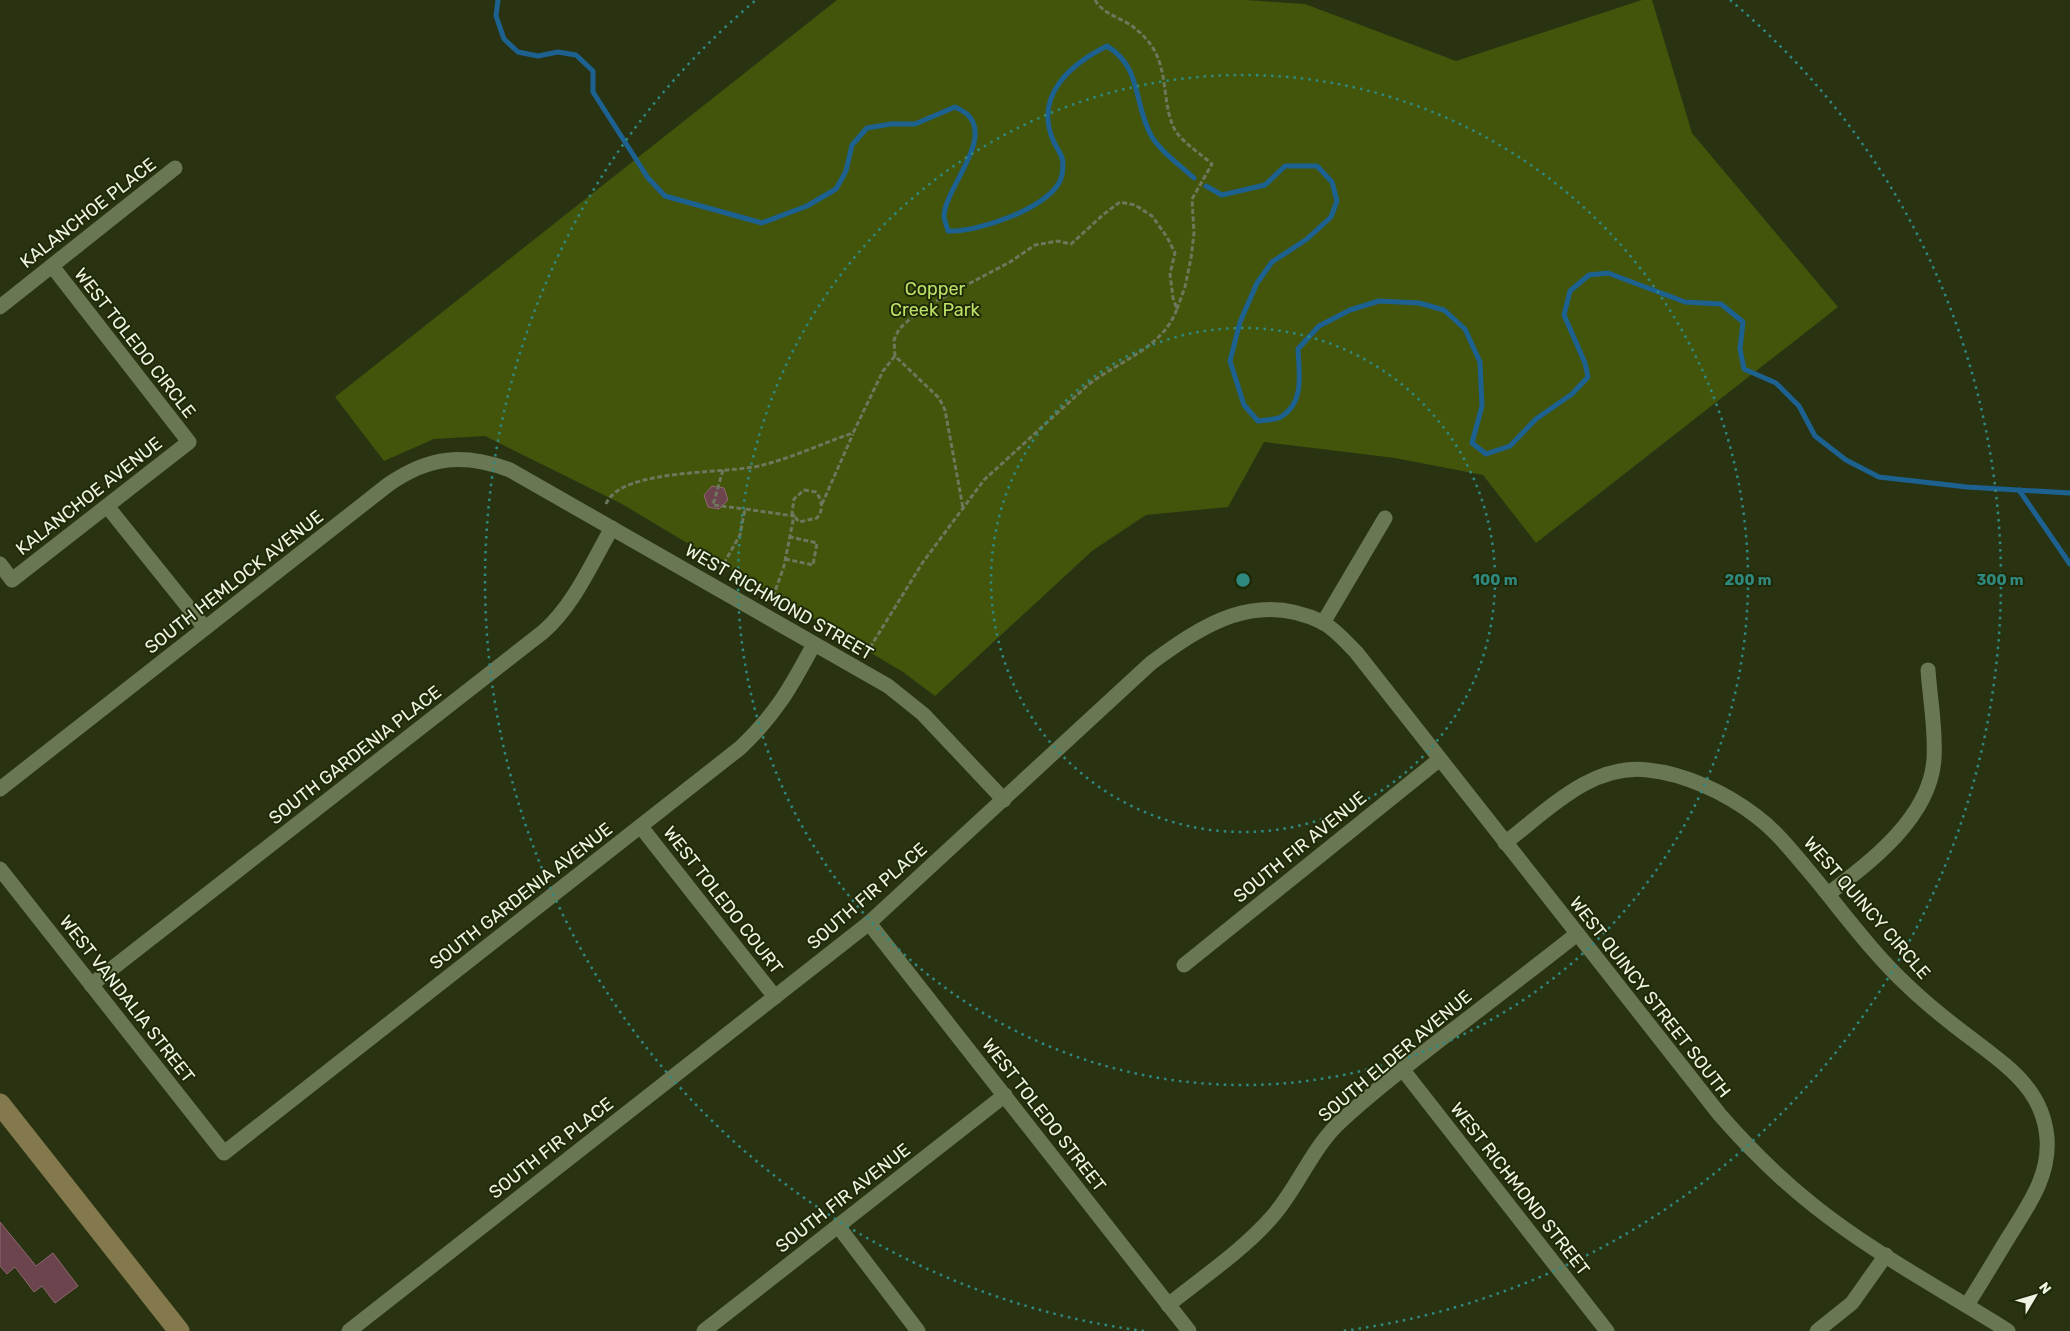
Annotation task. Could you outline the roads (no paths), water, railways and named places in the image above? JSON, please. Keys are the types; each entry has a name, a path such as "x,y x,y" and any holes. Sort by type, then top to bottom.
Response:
{"main road":[{"path":"0,1104 178,1331"}],"street":[{"name":"KALANCHOE PLACE","path":"0,307 175,168"},
{"name":"WEST TOLEDO CIRCLE","path":"52,266 188,442"},
{"name":"KALANCHOE AVENUE","path":"0,564 12,580 188,442"},
{"name":"SOUTH HEMLOCK AVENUE","path":"0,789 405,473 429,464 452,459 482,461 510,470"},
{"name":"WEST RICHMOND STREET","path":"510,470 880,682 906,699 1004,800"},
{"path":"107,506 205,628"},
{"path":"1323,623 1385,518"},
{"name":"SOUTH GARDENIA PLACE","path":"91,985 549,627 574,595 612,528"},
{"name":"SOUTH FIR PLACE","path":"349,1331 869,923 1151,662 1201,628 1222,618 1262,608 1295,613 1323,623"},
{"name":"WEST QUINCY STREET SOUTH","path":"1323,623 1356,652 1743,1142 1814,1205 1886,1255 2008,1331"},
{"name":"SOUTH GARDENIA AVENUE","path":"224,1153 740,748 761,728 787,694 814,644"},
{"path":"1828,894 1898,835 1921,804 1928,790 1934,759 1928,670"},
{"name":"SOUTH FIR AVENUE","path":"1184,965 1440,759"},
{"name":"WEST QUINCY CIRCLE","path":"1505,843 1572,791 1596,777 1612,771 1630,768 1677,776 1726,796 1754,814 1786,844 1908,987 2010,1068 2024,1082 2041,1109 2045,1123 2048,1151 2045,1170 2037,1192 1967,1305"},
{"name":"WEST TOLEDO COURT","path":"641,826 775,996"},
{"name":"WEST VANDALIA STREET","path":"0,869 224,1153"},
{"name":"WEST TOLEDO STREET","path":"869,923 1188,1331"},
{"name":"SOUTH ELDER AVENUE","path":"1168,1305 1255,1234 1286,1200 1322,1143 1336,1126 1403,1070 1577,934"},
{"name":"WEST RICHMOND STREET","path":"1403,1070 1607,1331"},
{"name":"SOUTH FIR AVENUE","path":"704,1331 1005,1095"},
{"path":"838,1226 918,1331"},
{"path":"1817,1331 1852,1303 1886,1255"}],"waterway":[{"path":"498,0 496,16 504,39 518,52 538,56 558,52 576,55 593,71 593,92 648,178 665,196 762,223 807,206 836,189 846,171 852,145 867,128 891,124 915,124 955,107 968,115 974,125 975,137 972,151 946,205 944,219 948,231 976,228 1013,216 1045,198 1056,187 1062,175 1062,159 1048,124 1048,109 1052,95 1059,83 1069,72 1094,53 1107,46 1127,65 1136,88 1146,125 1152,137 1166,154 1194,178"},
{"path":"1206,186 1222,195 1265,185 1285,166 1317,166 1332,182 1337,201 1331,217 1307,239 1272,262 1257,283 1240,322 1230,361 1244,405 1258,421 1281,417 1294,404 1299,387 1298,349 1319,326 1350,310 1379,301 1419,303 1444,310 1465,329 1480,362 1482,406 1472,443 1486,454 1510,446 1536,419 1572,394 1588,377 1585,363 1564,315 1570,291 1589,275 1608,273 1685,302 1721,304 1743,322 1740,349 1744,369 1776,383 1799,406 1815,436 1846,460 1879,477 1967,487 2070,493"},
{"path":"2019,490 2070,564"}],"park label":[{"name":"Copper Creek Park","path":"935,299"}]}
